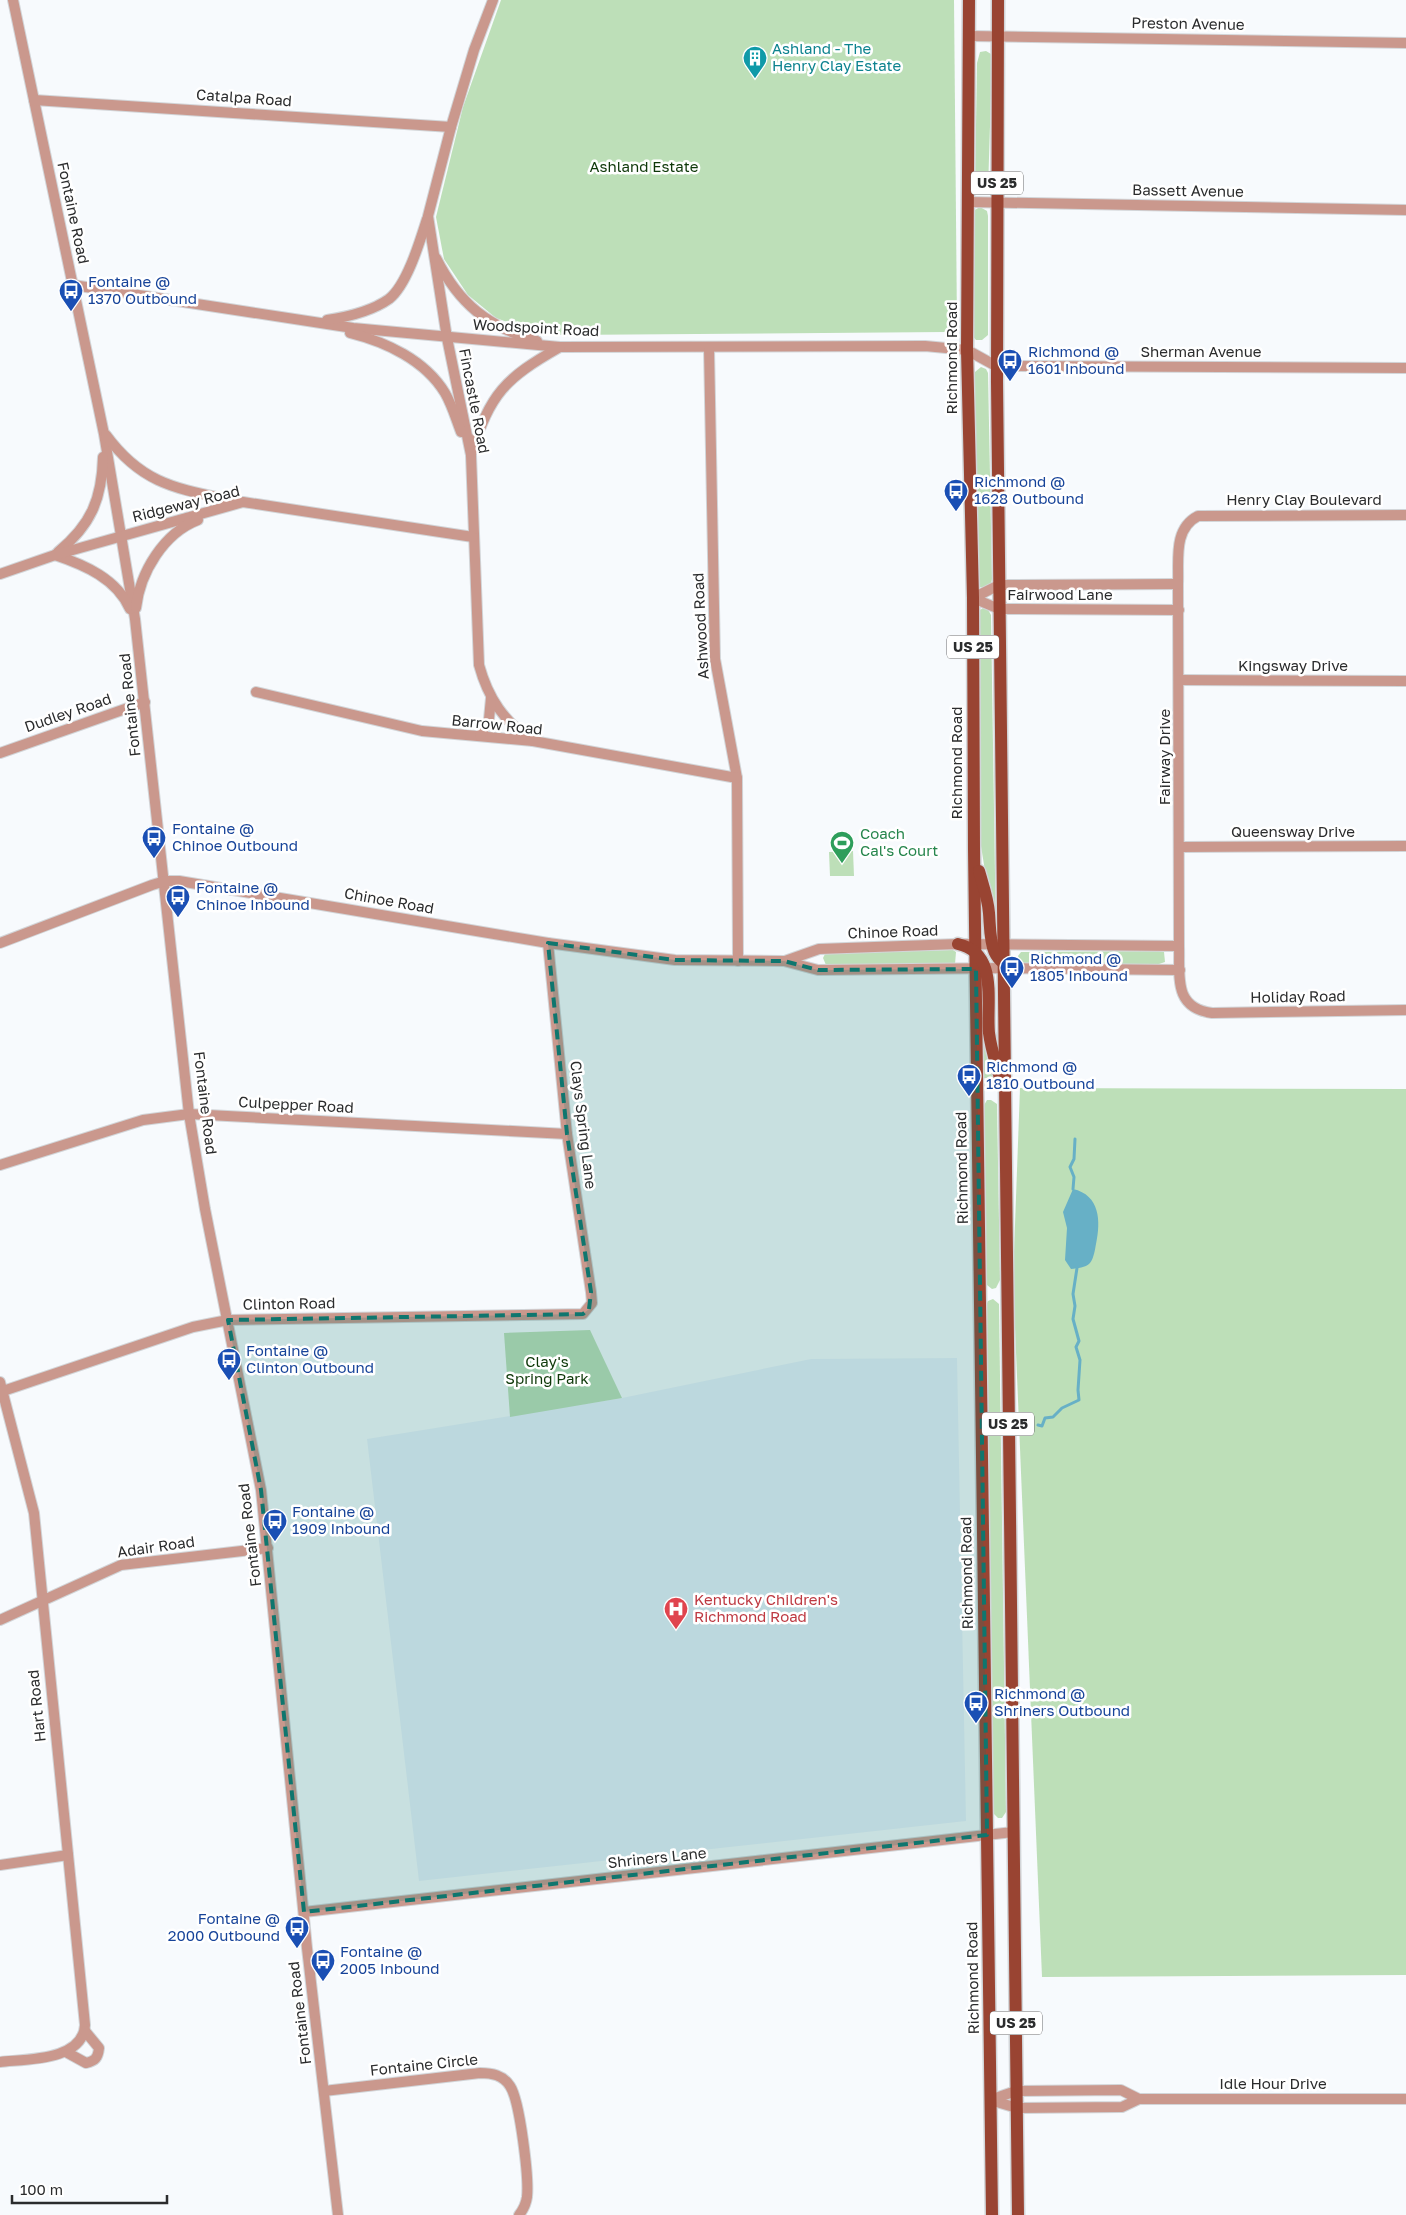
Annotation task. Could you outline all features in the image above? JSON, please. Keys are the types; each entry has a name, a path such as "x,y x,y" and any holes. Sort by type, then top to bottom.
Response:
{"main road":[{"name":"Richmond Road","path":"969,0 967,350 973,598 975,948"},
{"name":"US 25","path":"998,0 996,366 1018,2215"},
{"path":"974,849 989,912 993,952 1004,966 1018,968"},
{"path":"958,944 975,948 981,969 991,1047 1005,1093"},
{"name":"Richmond Road","path":"981,969 987,1835 992,2215"}],"street":[{"name":"Fontaine Road","path":"13,0 104,434 135,619 189,1114 205,1209 256,1460 268,1548 304,1912 338,2215"},
{"name":"Fincastle Road","path":"493,0 474,50 451,127 428,216 446,338 471,455 478,656 483,680 499,711 513,727 532,741"},
{"name":"Preston Avenue","path":"969,36 1406,43"},
{"name":"Catalpa Road","path":"34,100 451,127"},
{"name":"Bassett Avenue","path":"969,202 1406,210"},
{"path":"315,322 360,312 388,300 401,282 414,256 428,216"},
{"path":"432,246 454,290 479,314 510,332 560,347"},
{"name":"Woodspoint Road","path":"73,285 352,328 446,338 560,347 925,346 967,350 996,366"},
{"path":"315,322 378,342 411,358 424,369 436,380 446,395 471,455"},
{"path":"471,455 484,417 501,389 522,371 560,347"},
{"name":"Ashwood Road","path":"709,348 715,659 737,778 738,961"},
{"name":"Sherman Avenue","path":"996,366 1406,368"},
{"path":"104,434 122,455 148,476 172,487 244,502"},
{"path":"104,434 102,482 93,512 77,534 55,555 84,566 107,580 125,598 135,619"},
{"path":"135,619 141,583 164,545 187,524 244,502"},
{"name":"Ridgeway Road","path":"0,574 55,555 244,502 473,537"},
{"name":"Henry Clay Boulevard","path":"1203,515 1406,515"},
{"name":"Fairway Drive","path":"1192,1008 1185,1000 1181,990 1179,946 1180,680 1178,584 1180,542 1183,528 1190,520 1203,515"},
{"name":"Fairwood Lane","path":"973,598 999,584 1178,584"},
{"name":"Fairwood Lane","path":"973,598 999,609 1179,610"},
{"name":"Kingsway Drive","path":"1180,680 1406,681"},
{"name":"Barrow Road","path":"256,692 422,731 532,741 737,778"},
{"name":"Fincastle Road","path":"480,736 489,719 491,697"},
{"name":"Dudley Road","path":"0,753 145,702"},
{"name":"Queensway Drive","path":"1180,847 1406,846"},
{"name":"Chinoe Road","path":"0,943 165,881 196,883 548,943 674,960 784,961 818,970 981,969 1004,966"},
{"name":"Clays Spring Lane","path":"548,943 566,1134 591,1287 592,1303 589,1309"},
{"name":"Chinoe Road","path":"784,961 819,949 958,944"},
{"path":"975,948 991,945 1179,946"},
{"path":"1018,968 1180,970"},
{"name":"Holiday Road","path":"1192,1008 1212,1013 1406,1010"},
{"name":"Culpepper Road","path":"0,1164 143,1120 189,1114 566,1134"},
{"name":"Clinton Road","path":"1,1389 193,1327 228,1320 583,1314 589,1309"},
{"name":"Hart Road","path":"1,1389 32,1498 85,2031 99,2048 98,2056 93,2061 86,2063 66,2052"},
{"name":"Adair Road","path":"0,1620 121,1565 268,1548"},
{"name":"Shriners Lane","path":"304,1912 1013,1832"},
{"path":"0,1865 68,1855"},
{"path":"0,2062 56,2056 66,2052 85,2031"},
{"name":"Fontaine Circle","path":"324,2091 480,2073 498,2076 509,2085 517,2100 527,2186 526,2201 519,2215"},
{"name":"Idle Hour Drive","path":"990,2100 1016,2091 1121,2090 1139,2099"},
{"name":"Idle Hour Drive","path":"990,2100 1017,2108 1122,2107 1139,2099 1406,2099"}],"highlighted area":[{"path":"548,943 675,960 784,961 818,970 976,969 987,1835 304,1912 261,1490 228,1320 583,1314 589,1309 591,1292 567,1134"}],"shaded area":[{"name":"Kentucky Children's Richmond Road","path":"957,1358 966,1821 419,1881 367,1439 622,1398 811,1359"}],"green space":[{"name":"Ashland Estate","path":"501,0 954,0 957,326 946,332 562,335 532,331 496,318 468,295 444,259 436,217 463,107"},
{"path":"986,51 991,54 992,63 988,189 986,192 979,192 975,188 977,63 980,52"},
{"path":"980,207 987,211 988,216 988,335 982,340 976,340 972,335 973,211"},
{"path":"981,367 986,369 988,373 992,579 991,584 984,588 980,587 977,579 974,378 975,372"},
{"path":"987,608 991,615 996,939 980,840 977,612"},
{"name":"Coach Cal's Court","path":"853,851 854,876 830,876 829,852"},
{"path":"953,950 956,952 955,964 826,965 823,958 825,954 829,953"},
{"path":"1021,952 1164,952 1165,962 1159,964 1022,965 1018,956"},
{"path":"982,975 994,1079 984,1078"},
{"path":"1020,1088 1406,1089 1406,1975 1042,1977 1013,1280"},
{"path":"987,1100 997,1104 1000,1280 996,1288 992,1289 987,1285 986,1280 983,1107"},
{"path":"993,1299 999,1304 1006,1812 1002,1818 998,1818 993,1813 986,1305 988,1301"},
{"name":"Clay's Spring Park","path":"590,1330 622,1398 510,1417 504,1333"}],"water":[{"path":"1073,1189 1082,1192 1093,1203 1098,1218 1098,1235 1095,1251 1088,1265 1071,1269 1065,1260 1067,1228 1063,1212"}],"waterway":[{"path":"1073,1189 1074,1177 1070,1167 1074,1159 1075,1139"},
{"path":"1038,1425 1042,1426 1045,1418 1053,1417 1062,1408 1079,1400 1080,1360 1076,1347 1079,1341 1073,1319 1075,1306 1073,1294 1077,1268"}],"place":[{"name":"Ashland - The Henry Clay Estate","path":"755,79"},
{"name":"Fontaine @ 1370 Outbound","path":"71,312"},
{"name":"Richmond @ 1601 Inbound","path":"1010,382"},
{"name":"Richmond @ 1628 Outbound","path":"956,512"},
{"name":"Fontaine @ Chinoe Outbound","path":"154,859"},
{"name":"Coach Cal's Court","path":"842,864"},
{"name":"Fontaine @ Chinoe Inbound","path":"178,918"},
{"name":"Richmond @ 1805 Inbound","path":"1012,989"},
{"name":"Richmond @ 1810 Outbound","path":"969,1097"},
{"name":"Fontaine @ Clinton Outbound","path":"229,1381"},
{"name":"Fontaine @ 1909 Inbound","path":"275,1542"},
{"name":"Kentucky Children's Richmond Road","path":"676,1630"},
{"name":"Richmond @ Shriners Outbound","path":"976,1724"},
{"name":"Fontaine @ 2000 Outbound","path":"297,1949"},
{"name":"Fontaine @ 2005 Inbound","path":"323,1982"}]}
